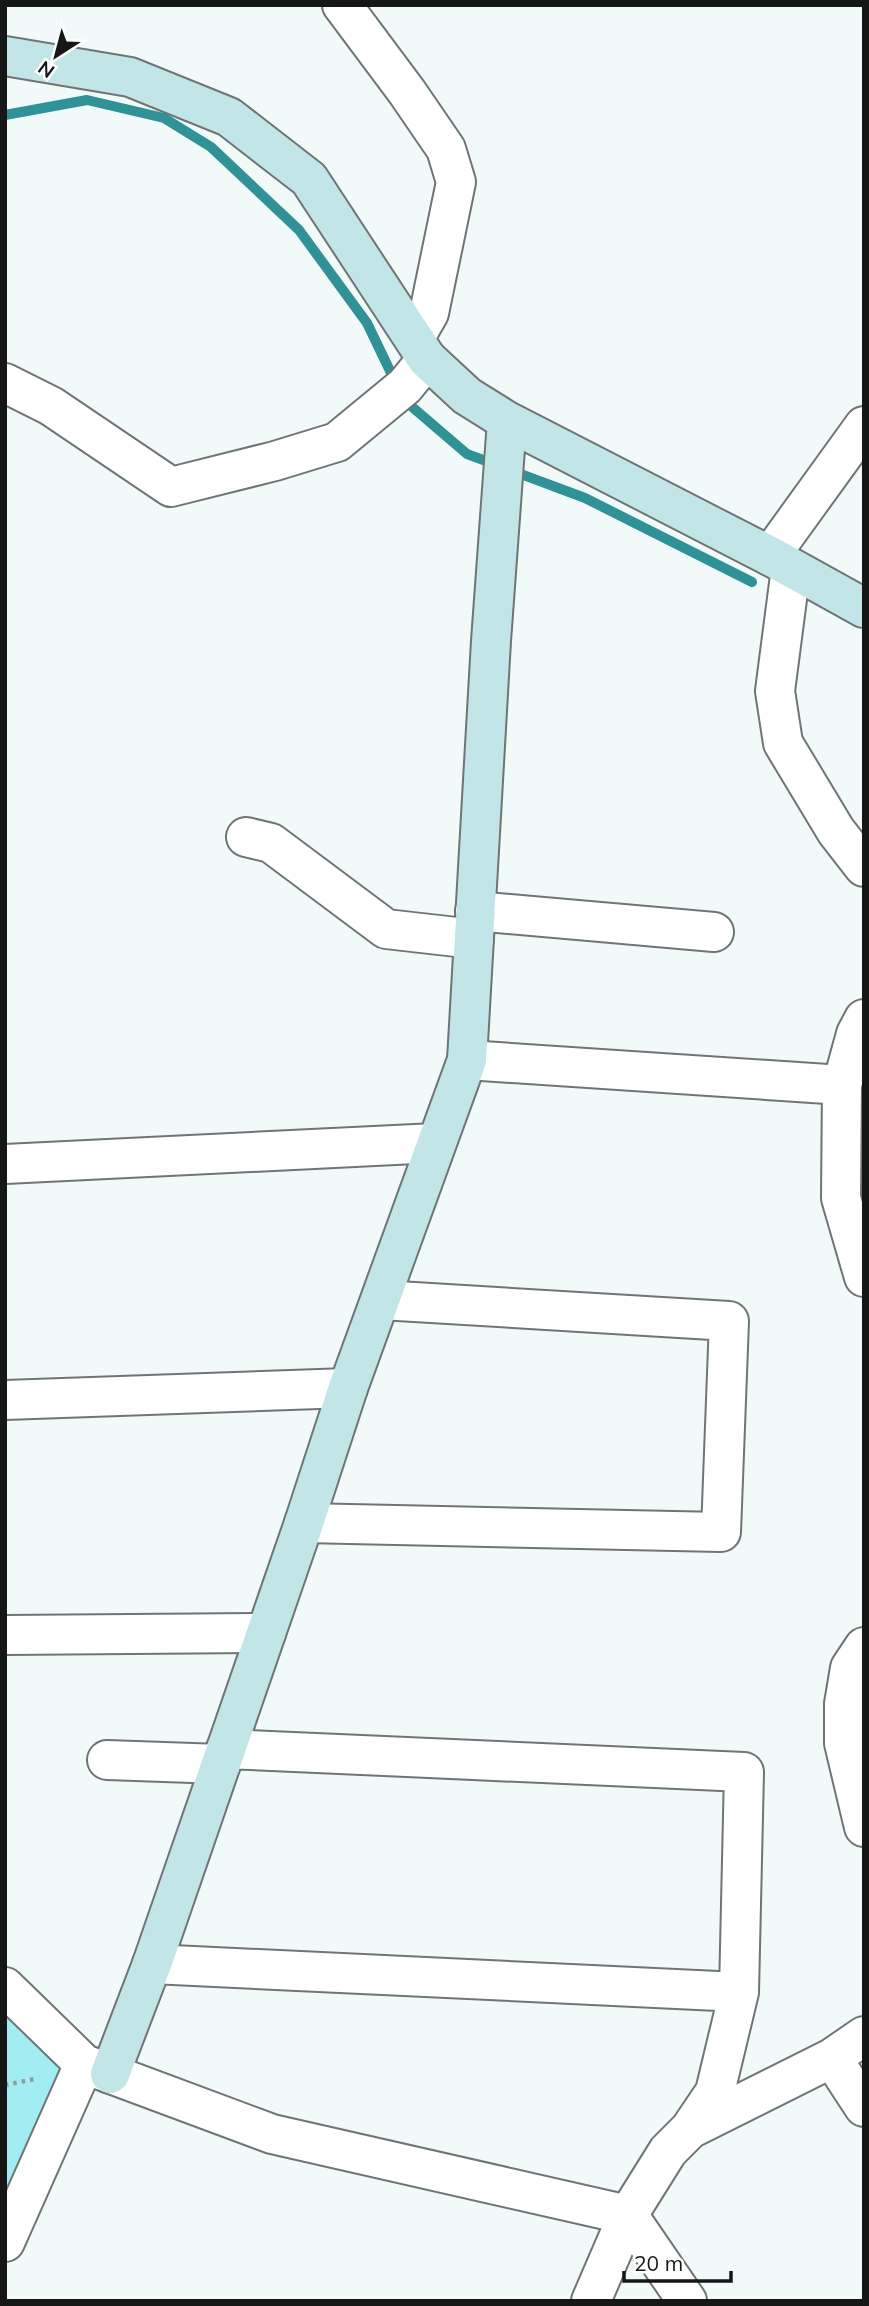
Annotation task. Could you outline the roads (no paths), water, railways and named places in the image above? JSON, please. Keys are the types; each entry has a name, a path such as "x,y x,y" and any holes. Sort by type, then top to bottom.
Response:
{"street":[{"path":"5,383 51,406 172,487 337,442 410,370 429,313 456,182 446,149 342,5"},
{"path":"5,55 131,78 229,117 309,179 410,370 467,396 505,453 780,562 864,608"},
{"path":"864,426 780,562 775,691 783,743 836,831 864,867"},
{"path":"5,2242 152,1964 348,1388 467,1060 505,453"},
{"path":"246,836 271,843 386,929 475,925 714,932"},
{"path":"864,1019 856,1034 842,1085 841,1198 864,1277"},
{"path":"467,1060 842,1085"},
{"path":"5,1164 436,1143"},
{"path":"304,1523 721,1532 729,1321 381,1300"},
{"path":"5,1401 348,1388"},
{"path":"5,1635 266,1633"},
{"path":"859,1662 844,1704 844,1743 863,1834"},
{"path":"107,1760 223,1756 744,1772 739,1992 715,2092 690,2129 668,2151 628,2215 591,2301"},
{"path":"152,1964 739,1992"},
{"path":"5,1987 97,2069 272,2134 628,2215 687,2301"},
{"path":"690,2129 832,2058 864,2036"},
{"path":"832,2058 864,2107"}],"waterway":[{"path":"5,115 87,100 164,118 211,147 299,230 367,323 404,400 467,454 585,498 752,582"}]}
